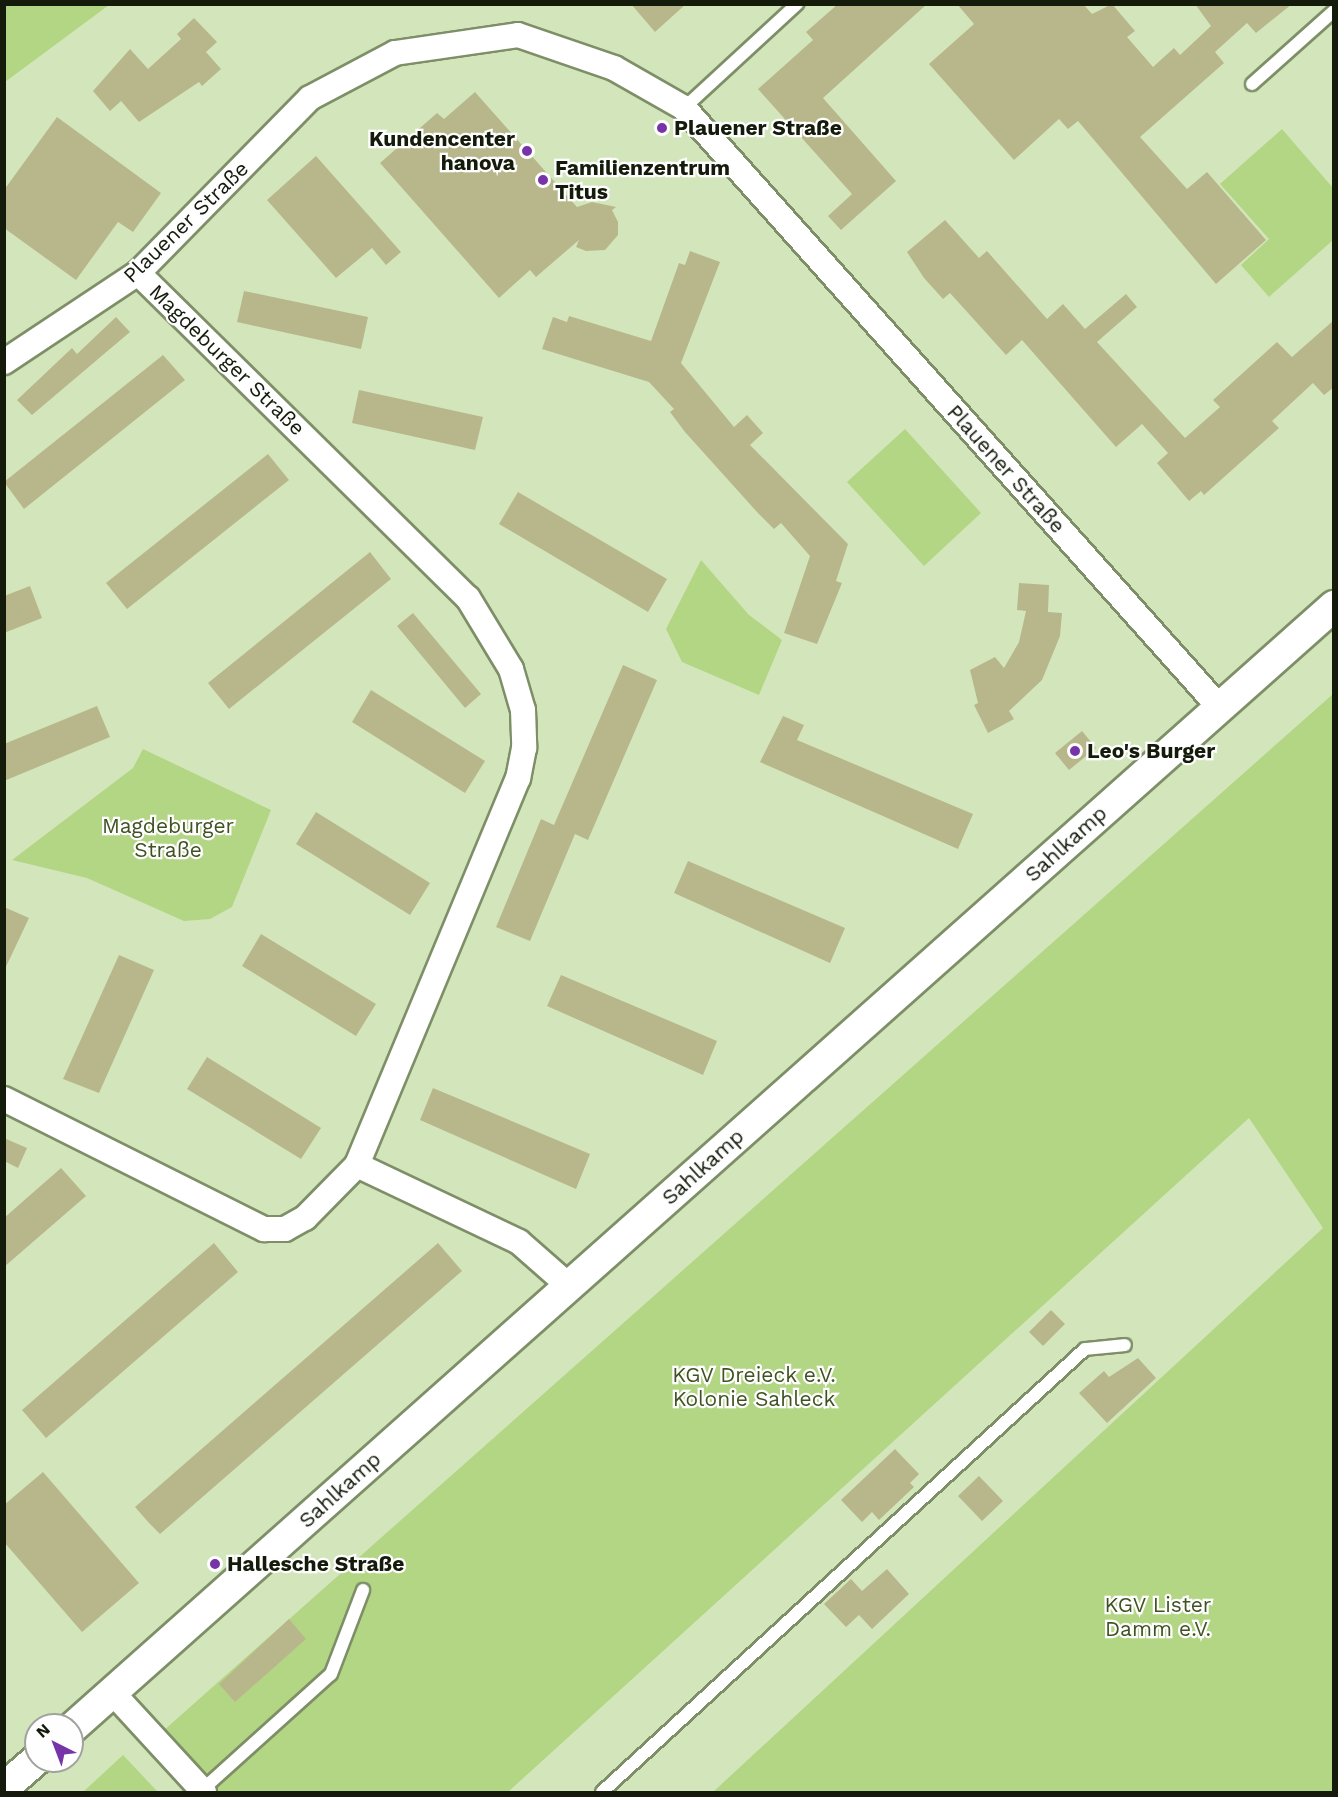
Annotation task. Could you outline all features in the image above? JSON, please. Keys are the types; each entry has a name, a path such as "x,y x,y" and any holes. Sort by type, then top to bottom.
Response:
{"street":[{"name":"Plauener Straße","path":"4,362 138,273 310,98 395,53 518,34 614,68 684,108 1220,708"},
{"name":"Magdeburger Straße","path":"138,273 468,598 511,669 523,710 524,748 518,777 357,1165"},
{"name":"Sahlkamp","path":"84,1717 1334,606"},
{"path":"4,1100 264,1229 285,1229 305,1218 357,1165 519,1242 569,1286"},
{"path":"112,1692 203,1791"},
{"path":"4,1788 24,1770"}],"lane":[{"path":"684,108 797,4"},
{"path":"1252,84 1334,11"},
{"path":"602,1792 1085,1349 1125,1345"},
{"path":"203,1791 331,1674 363,1590"}],"green space":[{"path":"5,4 109,4 109,5 5,82"},
{"path":"1282,129 1333,188 1333,240 1269,297 1241,265 1269,239 1220,184"},
{"path":"905,429 981,513 924,566 847,482"},
{"path":"701,560 749,615 782,640 759,695 682,662 666,629"},
{"path":"1333,694 1333,1792 713,1792 1323,1228 1249,1118 508,1792 218,1792 163,1731"},
{"name":"Magdeburger Straße","path":"143,749 271,810 232,907 210,919 184,921 87,878 12,860 133,768"},
{"path":"123,1755 158,1792 83,1792"}],"building":[{"path":"631,4 686,4 655,32"},
{"path":"838,4 927,4 823,98 896,181 841,230 828,216 852,194 758,89 813,40 806,32"},
{"path":"957,4 1083,4 1092,14 1112,4 1135,31 1127,37 1153,67 1174,48 1180,55 1211,26 1195,4 1292,4 1256,33 1247,23 1215,52 1224,63 1140,137 1187,189 1207,172 1266,240 1216,284 1078,121 1068,129 1059,119 1014,160 929,64 974,24"},
{"path":"194,18 217,42 206,52 221,69 202,86 199,82 139,122 121,101 110,111 93,91 130,49 148,69 181,39 177,34"},
{"path":"475,92 577,207 592,202 616,207 612,210 618,222 618,235 605,250 586,251 576,247 579,240 536,277 530,270 499,298 380,163 437,113 444,119"},
{"path":"57,117 161,193 133,232 118,222 76,280 4,228 4,190"},
{"path":"316,156 401,252 386,265 372,248 336,278 267,200"},
{"path":"945,220 979,258 987,251 1047,319 1063,304 1085,329 1126,294 1137,307 1097,342 1185,438 1220,407 1213,400 1277,342 1292,357 1334,320 1334,387 1324,395 1313,383 1272,421 1279,428 1204,495 1201,491 1189,501 1157,463 1168,453 1142,424 1116,447 1022,340 1006,355 950,293 943,299 924,278 907,252"},
{"path":"690,251 720,262 681,363 734,427 747,415 763,433 750,445 848,544 836,581 842,583 817,644 784,633 810,556 781,523 774,529 757,512 685,432 670,412 674,409 649,382 542,349 553,317 567,322 569,316 651,341 679,263 685,265"},
{"path":"244,291 368,317 361,349 237,322"},
{"path":"116,317 130,332 32,415 17,400 72,348 77,354"},
{"path":"163,355 185,380 24,509 4,482"},
{"path":"359,390 483,417 475,450 352,423"},
{"path":"268,454 289,480 127,609 106,583"},
{"path":"518,492 667,579 648,612 499,524"},
{"path":"370,552 391,579 229,709 208,683"},
{"path":"1019,583 1049,585 1048,612 1062,613 1060,636 1042,680 1009,711 1014,719 988,733 974,705 978,703 970,670 995,657 1004,668 1019,642 1026,611 1017,610"},
{"path":"30,586 42,618 4,633 4,596"},
{"path":"413,613 481,694 465,708 397,626"},
{"path":"623,665 657,680 588,840 575,834 530,941 496,927 541,819 554,825"},
{"path":"371,690 485,761 465,793 352,722"},
{"path":"97,706 110,737 4,781 4,744"},
{"path":"783,716 804,725 797,740 973,814 958,849 760,762"},
{"name":"Leo's Burger","path":"1082,731 1096,748 1069,770 1055,753"},
{"path":"316,812 430,883 410,915 296,844"},
{"path":"688,861 845,928 830,963 674,893"},
{"path":"4,907 29,918 4,971"},
{"path":"261,934 376,1004 356,1036 242,966"},
{"path":"119,955 154,970 99,1093 63,1079"},
{"path":"561,975 717,1041 703,1075 547,1006"},
{"path":"207,1057 321,1128 301,1159 187,1089"},
{"path":"433,1088 590,1154 576,1189 420,1120"},
{"path":"4,1138 27,1148 18,1168 4,1161"},
{"path":"61,1168 86,1196 4,1267 4,1218"},
{"path":"214,1243 238,1272 46,1438 22,1410"},
{"path":"438,1243 462,1271 160,1534 135,1507"},
{"path":"1051,1310 1065,1324 1043,1346 1029,1332"},
{"path":"1138,1358 1156,1378 1107,1423 1079,1393 1104,1371 1109,1377"},
{"path":"895,1449 919,1474 910,1483 914,1487 879,1520 872,1512 862,1522 841,1500"},
{"path":"43,1472 139,1583 82,1632 4,1542 4,1505"},
{"path":"979,1476 1003,1501 982,1521 958,1496"},
{"path":"887,1569 909,1594 872,1629 859,1615 846,1627 824,1604 851,1579 862,1591"},
{"path":"289,1619 306,1639 235,1702 219,1684"}],"place":[{"name":"Plauener Straße","path":"662,128"},
{"name":"Kundencenter hanova","path":"527,151"},
{"name":"Familienzentrum Titus","path":"543,180"},
{"name":"Leo's Burger","path":"1075,751"},
{"name":"Hallesche Straße","path":"215,1564"}],"park label":[{"name":"KGV Dreieck e.V. Kolonie Sahleck","path":"754,1387"},
{"name":"KGV Lister Damm e.V.","path":"1158,1617"}]}
